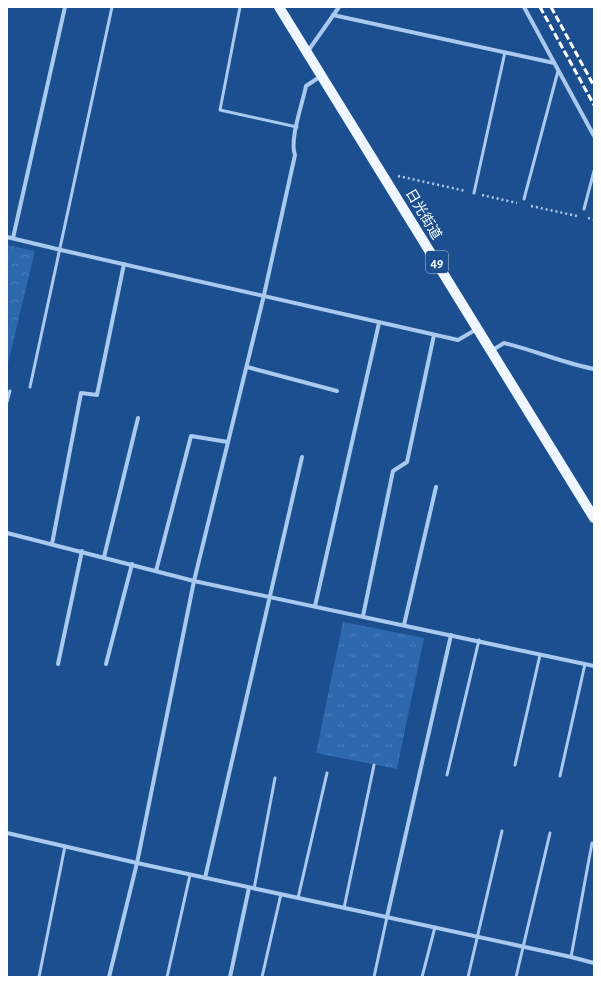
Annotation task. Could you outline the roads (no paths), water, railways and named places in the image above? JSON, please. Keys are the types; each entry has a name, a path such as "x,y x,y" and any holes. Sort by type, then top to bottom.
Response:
{"main road":[{"name":"日光街道","path":"279,7 594,518"}],"street":[{"path":"13,238 65,7"},
{"path":"306,52 339,7"},
{"path":"524,7 594,136"},
{"path":"333,15 554,63"},
{"path":"109,977 137,863 194,581 247,367 295,156 292,150 306,86 321,75"},
{"path":"7,237 264,295 434,336 458,340 478,329"},
{"path":"52,544 81,393 97,396 124,264"},
{"path":"315,606 379,323"},
{"path":"363,616 393,471 407,462 434,336"},
{"path":"491,351 504,343 536,351 567,364 594,369"},
{"path":"247,367 337,391"},
{"path":"104,557 138,418"},
{"path":"156,571 191,436 228,442"},
{"path":"204,878 271,597 302,457"},
{"path":"404,625 436,487"},
{"path":"7,534 132,564 194,581 480,640 594,666"},
{"path":"58,664 82,552"},
{"path":"106,664 132,564"},
{"path":"387,917 451,635"},
{"path":"7,833 190,875 478,936 594,963"},
{"path":"230,977 249,888"}],"lane":[{"path":"30,387 112,7"},
{"path":"240,7 220,110 297,127"},
{"path":"474,193 505,52"},
{"path":"524,198 558,70"},
{"path":"584,209 594,171"},
{"path":"7,402 10,391"},
{"path":"448,775 480,640"},
{"path":"515,765 540,654"},
{"path":"560,776 585,664"},
{"path":"344,908 374,765"},
{"path":"298,898 327,773"},
{"path":"254,889 275,778"},
{"path":"468,977 502,831"},
{"path":"516,977 550,833"},
{"path":"571,957 592,843"},
{"path":"39,977 65,846"},
{"path":"167,977 190,875"},
{"path":"262,977 281,894"},
{"path":"374,977 387,917"},
{"path":"422,977 435,927"}],"railway":[{"path":"540,7 594,105"},
{"path":"551,7 594,86"}]}
